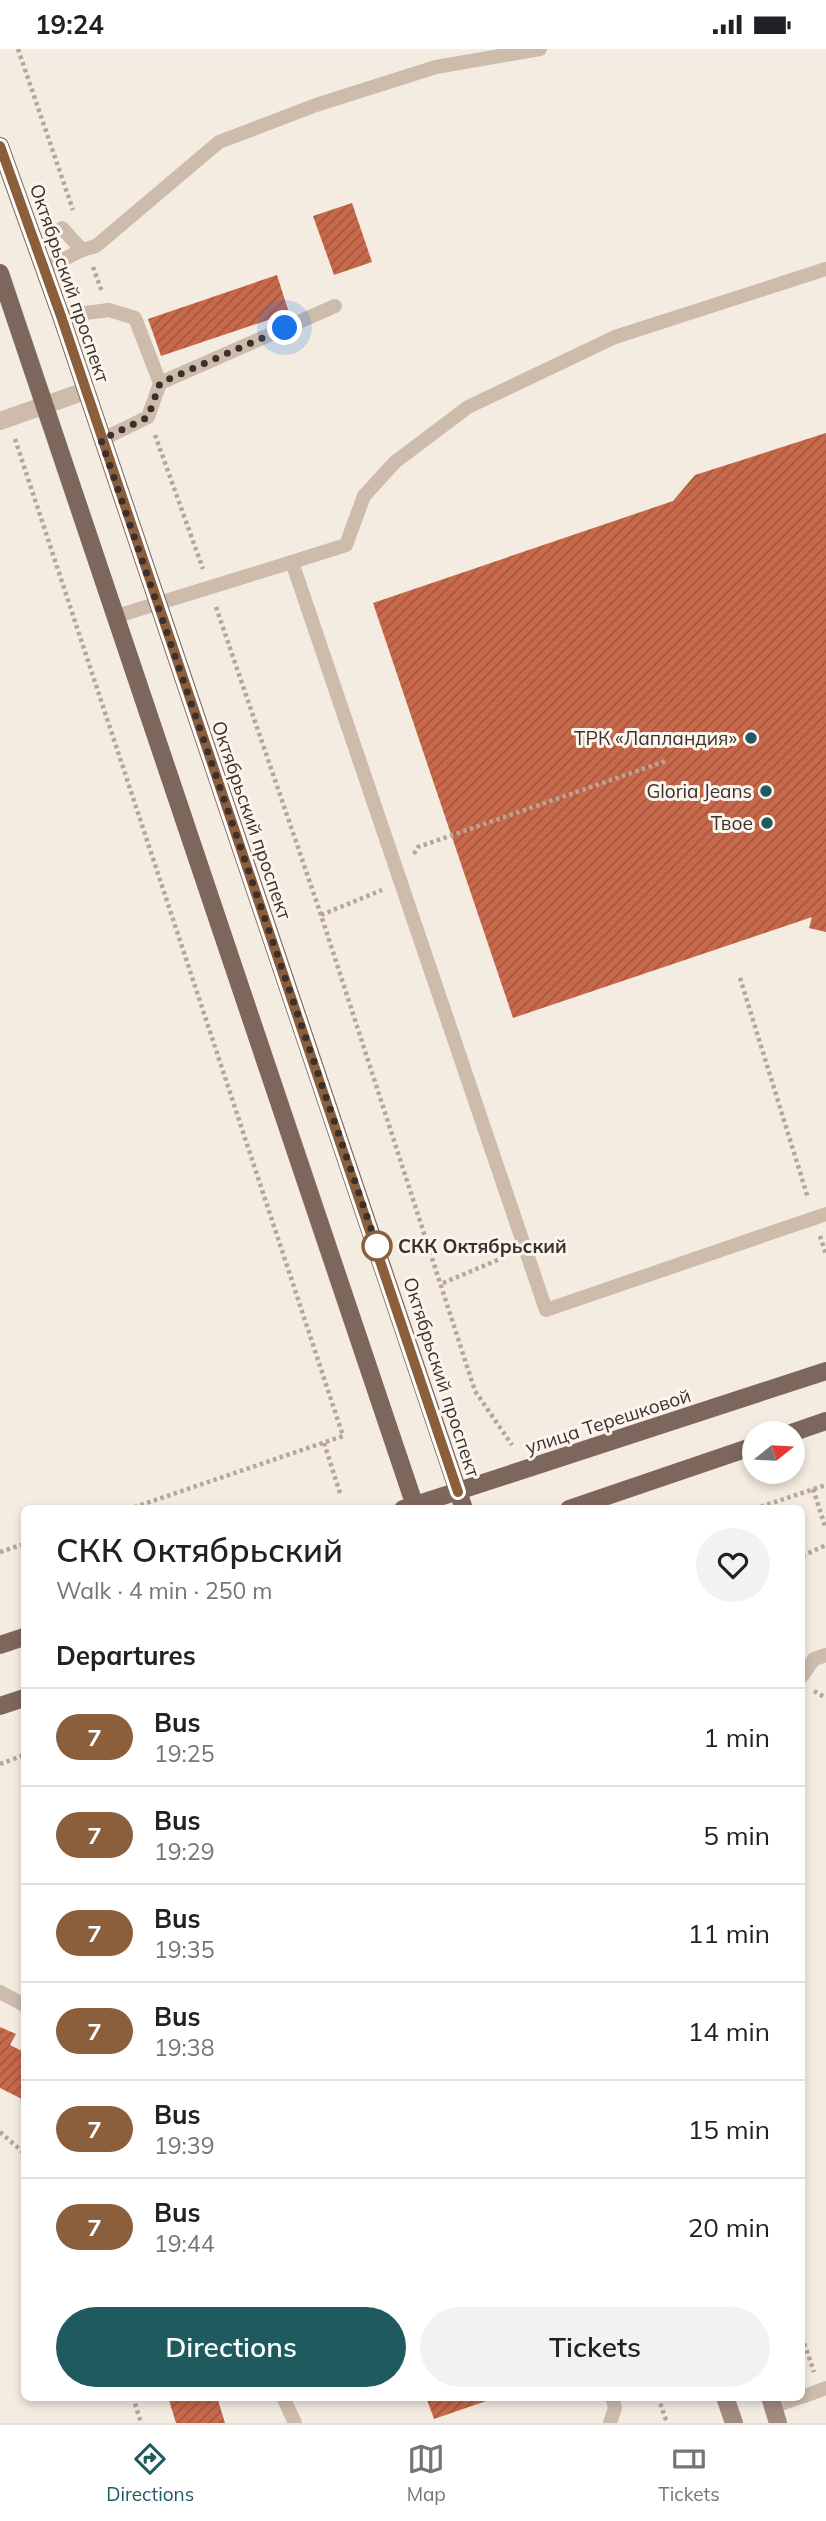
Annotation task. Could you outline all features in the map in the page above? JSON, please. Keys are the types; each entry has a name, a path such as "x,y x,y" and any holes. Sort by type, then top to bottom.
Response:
{"main road":[{"name":"Октябрьский проспект","path":"0,146 61,316 461,1500"},
{"path":"0,273 117,616 410,1505"},
{"name":"улица Терешковой","path":"425,1505 461,1500 826,1371"},
{"path":"805,1429 826,1422"},
{"path":"581,1505 742,1450"},
{"path":"0,1645 21,1638"},
{"path":"0,1706 21,1699"},
{"path":"726,2401 734,2423"}],"street":[{"path":"4,420 85,391"}],"lane":[{"path":"44,269 96,246 219,142 316,105 436,67 540,49"},
{"path":"62,228 82,250"},
{"path":"117,616 346,545 364,496 395,462 468,407 615,337 826,269"},
{"path":"160,383 335,306"},
{"path":"61,316 108,310 135,318 160,383 148,417 101,440"},
{"path":"292,562 546,1310 820,1216"},
{"path":"805,1672 814,1660 826,1655"},
{"path":"0,1992 21,2003"},
{"path":"805,2396 826,2388"},
{"path":"285,2401 295,2423"},
{"path":"610,2423 615,2408 613,2401"},
{"path":"774,2409 792,2401"}],"path":[{"path":"18,49 78,223"},
{"path":"4,420 343,1436 141,1505"},
{"path":"321,915 399,883 418,847 666,761"},
{"path":"332,949 443,1283 475,1391 512,1445"},
{"path":"740,978 820,1216 826,1254"},
{"path":"443,1283 524,1249"},
{"path":"324,1443 340,1493"},
{"path":"766,1505 826,1485"},
{"path":"813,1489 826,1529"},
{"path":"0,1552 21,1545"},
{"path":"805,1555 826,1545"},
{"path":"0,1763 21,1756"},
{"path":"0,2132 21,2150"},
{"path":"134,2401 141,2423"},
{"path":"659,2401 667,2423"}],"building":[{"path":"352,203 372,262 334,275 313,216"},
{"path":"277,275 289,313 161,356 148,319"},
{"path":"826,433 826,932 809,928 812,917 513,1018 373,603 673,501 695,475"},
{"path":"0,2027 16,2034 10,2045 21,2050 21,2098 0,2088"},
{"path":"169,2401 218,2401 225,2423 176,2423"},
{"path":"427,2401 486,2401 434,2419"}],"bus line":[{"name":"7","path":"0,146 61,316 458,1492"}],"place":[{"name":"ТРК «Лапландия»","path":"751,738"},
{"name":"Gloria Jeans","path":"766,791"},
{"name":"Твое","path":"767,823"},
{"name":"СКК Октябрьский","path":"377,1246"}],"route":[{"path":"285,328 160,383 148,417 101,440 377,1246"}]}
